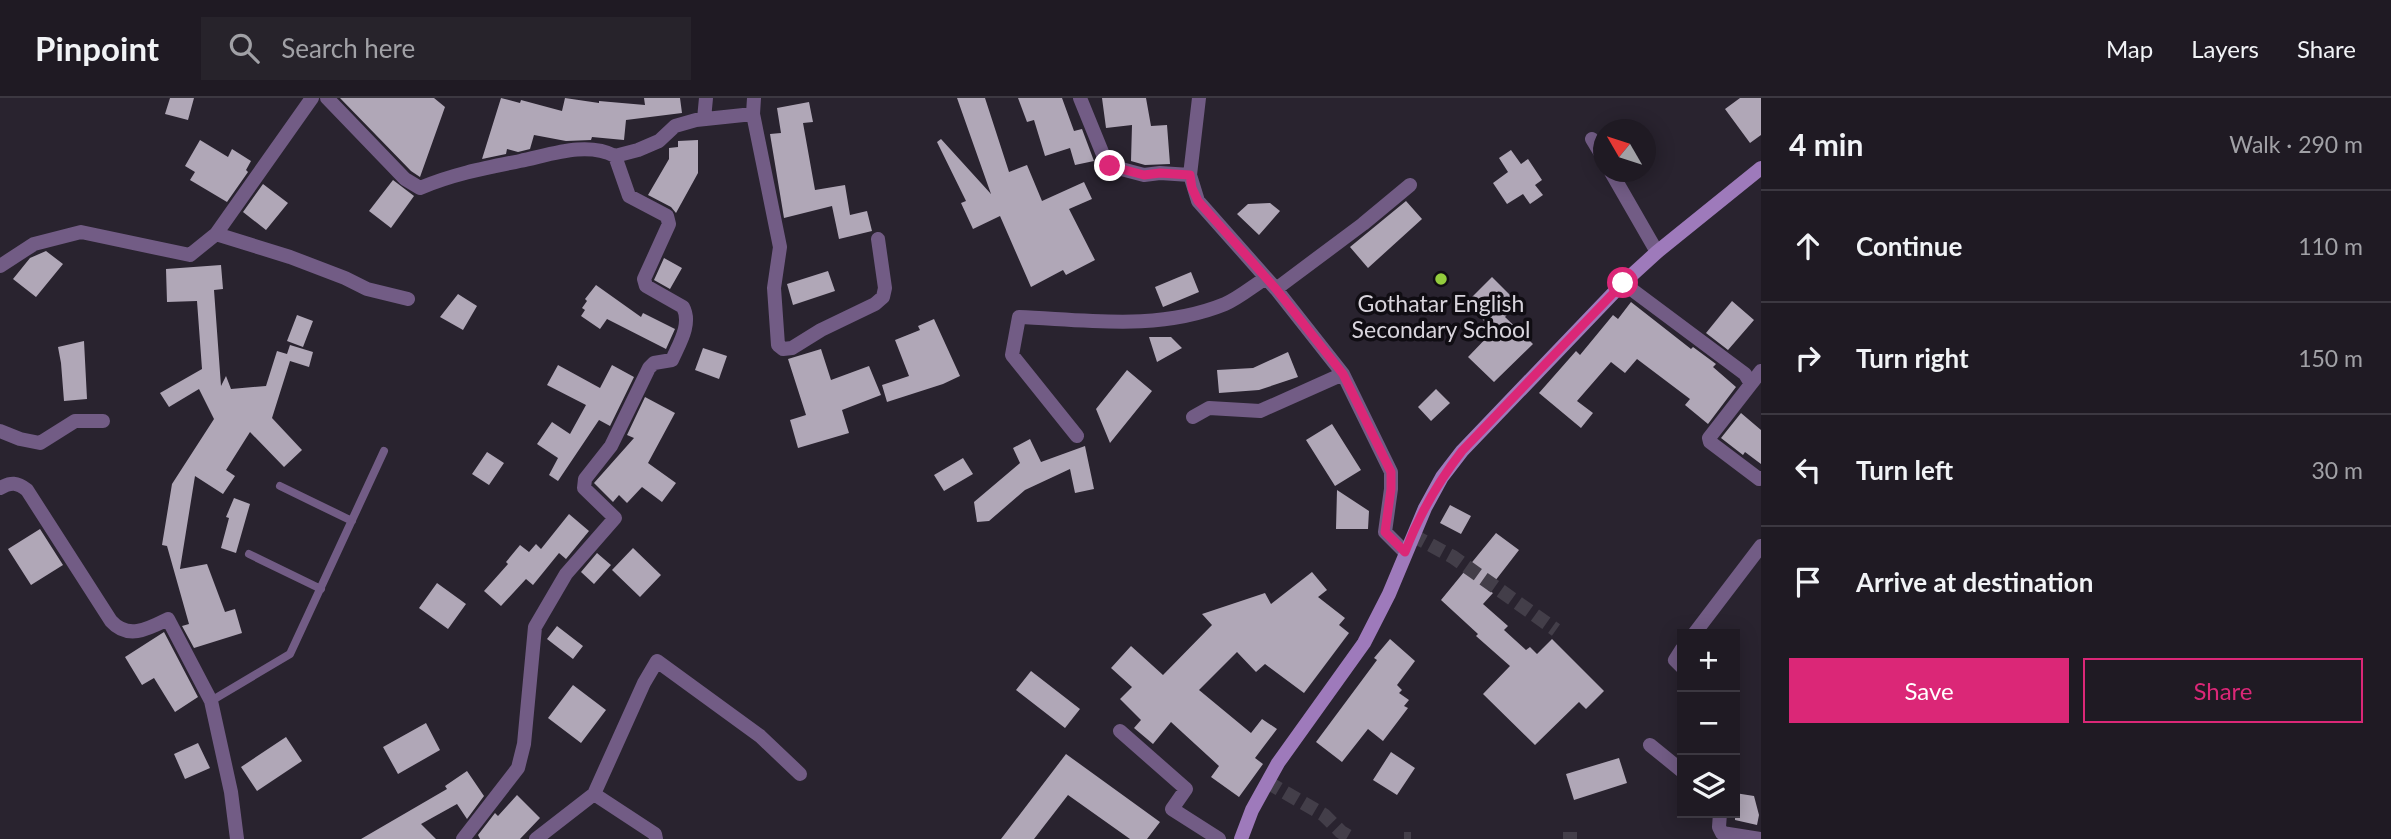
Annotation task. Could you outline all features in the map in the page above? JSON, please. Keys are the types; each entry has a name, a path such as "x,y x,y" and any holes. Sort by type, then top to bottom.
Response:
{"street":[{"path":"0,265 34,244 81,232 190,255 216,234 312,98"},
{"path":"327,98 405,179 420,188 465,171 575,149 605,151 615,156 659,141 675,126 704,119 753,114"},
{"path":"704,119 706,98"},
{"path":"754,98 753,114 780,247 774,288 778,345 783,349 792,348 821,330 875,304 883,297 885,288 878,239"},
{"path":"1080,98 1110,166 1144,175 1190,175"},
{"path":"1199,98 1190,175 1192,188 1198,201 1271,283 1343,374 1391,472 1385,532 1405,552"},
{"path":"463,839 518,768 524,744 535,627 566,574 615,518 584,488 586,479 611,446 649,369 654,363 672,360 685,330 686,313 683,307 646,286 644,279 669,224 667,216 629,196 615,156"},
{"path":"1241,839 1252,810 1278,763 1364,643 1389,594 1424,508 1442,477 1462,451 1623,283 1657,251 1761,168"},
{"path":"1617,182 1657,251"},
{"path":"1077,436 1012,355 1019,317 1139,322 1182,318 1227,303 1271,283 1363,224 1410,185"},
{"path":"216,234 290,257 367,289 408,299"},
{"path":"1623,283 1745,374 1751,384"},
{"path":"1761,371 1709,438 1710,443 1761,478"},
{"path":"1193,417 1209,408 1261,411 1343,374"},
{"path":"0,431 40,443 75,421 103,421"},
{"path":"0,488 10,483 19,483 27,490 117,628 137,632 168,619 211,701 231,792 237,839"},
{"path":"1699,629 1756,566 1761,546"},
{"path":"536,839 594,794 644,683 657,661 760,736 800,774"},
{"path":"1120,731 1186,789 1172,809 1219,839"},
{"path":"1650,745 1677,767"},
{"path":"594,794 655,834 656,839"},
{"path":"1720,818 1722,833 1761,839"}],"lane":[{"path":"211,701 290,654 384,451"},
{"path":"280,486 352,521"},
{"path":"250,554 321,589"}],"building":[{"path":"170,98 194,98 188,120 165,114"},
{"path":"340,98 434,98 445,107 420,177 411,171"},
{"path":"501,98 520,103 521,100 562,111 565,98 645,105 644,98 680,98 682,113 626,120 624,140 592,137 591,140 566,141 534,135 530,149 518,152 507,149 506,154 482,159"},
{"path":"957,98 985,98 1009,172 1027,165 1042,201 1084,182 1092,199 1069,209 1095,260 1066,275 1063,270 1031,287 1000,216 973,229 961,203 966,201 937,142 941,139 991,194"},
{"path":"1018,98 1062,98 1074,131 1082,129 1094,161 1075,165 1070,148 1045,156 1034,120 1027,122"},
{"path":"1102,98 1146,98 1151,126 1167,125 1170,164 1145,165 1131,161 1132,125 1106,128"},
{"path":"1740,98 1761,98 1761,135 1750,143 1725,109"},
{"path":"809,102 813,122 803,123 815,190 845,185 850,215 867,211 872,231 839,239 832,206 784,218 770,134 781,133 777,108"},
{"path":"200,140 228,157 232,149 251,161 246,170 248,172 227,202 190,180 195,172 185,166"},
{"path":"698,140 698,173 676,213 671,207 648,195 669,159 669,148 678,147 678,141"},
{"path":"1511,150 1521,164 1528,159 1542,180 1535,185 1543,195 1530,204 1523,194 1507,204 1493,183 1508,172 1499,158"},
{"path":"393,180 414,196 391,228 369,211"},
{"path":"263,184 288,203 266,230 243,212"},
{"path":"1406,201 1422,219 1368,268 1350,247"},
{"path":"1270,203 1280,211 1259,235 1237,214 1248,204"},
{"path":"46,251 63,264 36,297 13,279 30,258"},
{"path":"664,258 682,268 670,289 654,280"},
{"path":"221,265 223,289 214,290 221,386 226,376 231,389 266,386 277,351 287,354 290,345 313,352 309,367 290,361 272,418 302,450 284,467 250,432 226,470 235,476 223,494 195,476 180,569 207,564 225,612 235,609 242,633 194,648 182,626 189,624 167,546 162,545 172,484 214,419 199,389 169,407 160,393 202,369 197,301 167,302 166,269"},
{"path":"828,271 835,291 793,305 787,284"},
{"path":"1191,272 1199,292 1163,307 1155,287"},
{"path":"1492,277 1518,303 1505,317 1533,344 1494,382 1468,357 1493,331 1467,302"},
{"path":"596,285 641,317 643,313 675,329 666,349 607,319 600,329 581,316 585,310 582,308 587,301 585,299"},
{"path":"458,294 477,306 463,330 440,317"},
{"path":"1732,301 1754,320 1728,350 1706,333"},
{"path":"1631,302 1691,349 1693,347 1716,364 1713,367 1736,387 1708,424 1685,405 1690,399 1637,359 1625,373 1611,362 1577,401 1593,413 1581,428 1539,393 1576,351 1580,355 1613,315 1618,319"},
{"path":"297,315 313,321 303,347 287,341"},
{"path":"934,319 960,376 887,402 882,385 909,376 895,340 920,330 918,326"},
{"path":"1149,337 1171,337 1182,348 1157,362"},
{"path":"84,341 87,399 64,401 58,347"},
{"path":"703,348 727,356 719,379 695,370"},
{"path":"821,349 831,380 869,366 881,395 842,410 849,433 798,448 790,420 806,415 788,359"},
{"path":"1288,352 1298,377 1259,390 1219,393 1217,370 1253,368"},
{"path":"558,365 600,388 612,365 634,377 610,426 599,420 558,481 549,475 558,458 537,444 552,422 570,434 586,405 547,385"},
{"path":"1127,370 1152,391 1110,443 1096,409"},
{"path":"1436,389 1450,403 1431,421 1418,407"},
{"path":"645,397 675,413 648,463 676,483 662,502 642,487 627,503 619,495 613,502 594,483 634,438 627,435"},
{"path":"1741,413 1761,430 1761,464 1745,452 1743,455 1721,438"},
{"path":"1332,424 1361,470 1335,486 1306,440"},
{"path":"1030,439 1041,462 1085,446 1094,489 1075,493 1070,469 1025,490 989,521 977,522 974,502 1020,463 1013,448"},
{"path":"487,452 504,463 489,485 472,474"},
{"path":"963,458 973,474 944,491 934,475"},
{"path":"1337,490 1369,511 1368,529 1336,529"},
{"path":"234,498 250,504 236,553 221,548 229,518 226,517"},
{"path":"1450,505 1471,516 1461,534 1440,523"},
{"path":"569,514 589,531 566,559 559,553 533,585 526,579 501,606 484,591 508,564 506,562 520,545 529,552 536,544 541,549"},
{"path":"40,529 63,565 31,585 8,549"},
{"path":"1496,533 1519,550 1488,590 1493,593 1483,604 1508,626 1504,630 1526,650 1530,647 1537,654 1552,639 1604,691 1586,709 1579,702 1535,745 1483,694 1510,666 1441,600"},
{"path":"633,548 661,575 640,597 612,570"},
{"path":"597,553 611,565 594,584 581,572"},
{"path":"1312,572 1327,590 1318,597 1345,618 1339,625 1349,633 1304,693 1265,664 1256,672 1237,652 1199,690 1251,733 1262,719 1277,729 1255,758 1263,764 1239,797 1211,777 1219,766 1171,722 1153,744 1134,728 1141,720 1120,699 1132,687 1111,668 1131,646 1163,675 1212,625 1202,614 1265,593 1271,604"},
{"path":"437,583 466,604 448,629 419,608"},
{"path":"557,626 583,646 573,659 547,639"},
{"path":"164,632 198,697 175,712 154,678 142,685 125,657"},
{"path":"1390,639 1415,661 1397,685 1402,690 1399,693 1409,700 1404,706 1408,708 1383,741 1368,729 1342,762 1316,742"},
{"path":"1031,671 1080,709 1065,728 1016,690"},
{"path":"573,685 606,710 581,743 548,718"},
{"path":"426,723 440,750 398,774 383,747"},
{"path":"286,737 302,761 257,791 241,767"},
{"path":"198,743 210,768 185,779 174,754"},
{"path":"1391,752 1415,768 1397,795 1373,780"},
{"path":"1066,754 1160,822 1147,839 1130,839 1068,795 1034,839 1001,839"},
{"path":"1619,758 1627,783 1574,800 1566,774"},
{"path":"467,771 484,796 467,819 457,804 421,824 436,839 361,839 447,789 445,786"},
{"path":"1740,794 1754,796 1759,815 1757,825 1735,820 1740,818"},
{"path":"517,795 540,818 520,839 480,839 478,835 495,813 498,816"}],"tunnel":[{"path":"1412,535 1453,557 1556,630"},
{"path":"1267,782 1324,815 1341,832 1353,839"},
{"path":"1404,839 1411,839"},
{"path":"1563,839 1578,839"}],"place":[{"name":"Gothatar English Secondary School","path":"1441,279"}],"route":[{"path":"1110,166 1144,175 1190,175 1198,201 1276,289 1343,374 1391,472 1385,532 1405,552 1424,508 1442,477 1462,451 1623,283"}]}
